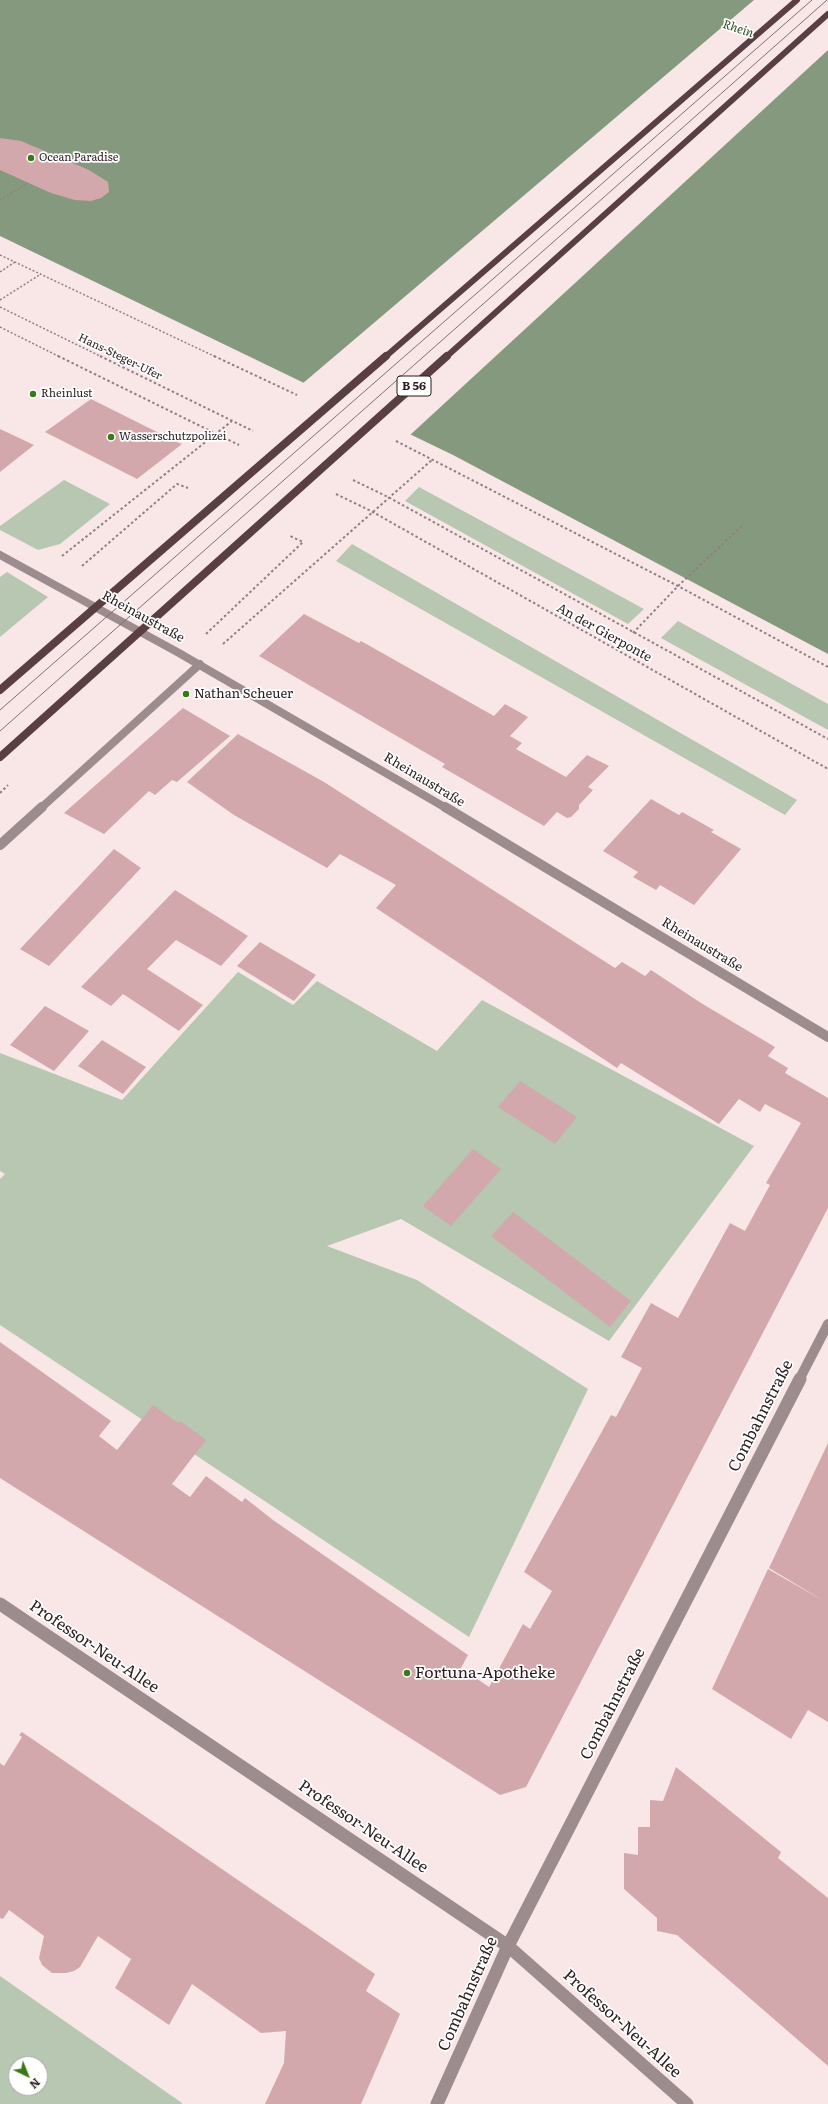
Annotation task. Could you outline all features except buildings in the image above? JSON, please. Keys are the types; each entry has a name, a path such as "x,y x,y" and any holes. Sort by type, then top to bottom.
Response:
{"main road":[{"path":"0,690 797,0"},
{"name":"B 56","path":"0,757 828,14"}],"street":[{"name":"Rheinaustraße","path":"0,555 200,664 724,973 828,1037"},
{"path":"0,845 200,664"},
{"name":"Combahnstraße","path":"437,2104 508,1946 828,1324"},
{"name":"Professor-Neu-Allee","path":"0,1604 508,1946 687,2104"}],"path":[{"path":"0,200 28,183"},
{"path":"0,255 298,395"},
{"path":"0,272 15,262"},
{"path":"0,300 41,274"},
{"name":"Hans-Steger-Ufer","path":"0,307 232,421 216,434 0,327"},
{"path":"38,575 216,434"},
{"path":"390,438 433,458 678,586 828,667"},
{"path":"200,664 371,511 433,458"},
{"path":"94,555 177,484"},
{"name":"An der Gierponte","path":"388,497 828,739"},
{"name":"An der Gierponte","path":"371,511 828,769"},
{"path":"633,633 678,586 743,525"},
{"path":"218,623 303,542 284,533"}],"shaded area":[{"path":"64,480 110,504 60,544 38,550 0,530 0,526"},
{"path":"419,487 644,609 628,624 405,501"},
{"path":"352,544 797,800 785,815 336,561"},
{"path":"7,572 48,597 0,637 0,577"},
{"path":"678,621 828,704 828,730 661,638"},
{"path":"238,972 293,1005 317,981 437,1051 482,1000 754,1146 609,1341 401,1219 327,1246 417,1280 588,1389 469,1637 0,1325 0,1179 5,1174 0,1171 0,1053 122,1100"},
{"path":"0,1976 182,2103 0,2104"}],"water":[{"name":"Rhein","path":"0,0 828,0 828,654 453,455 0,236"}],"pier":[{"path":"754,0 828,0 828,50 409,436 302,384"}],"tram line":[{"path":"0,710 812,0"},
{"path":"0,731 827,0"}],"place":[{"name":"Ocean Paradise","path":"31,158"},
{"name":"Rheinlust","path":"33,394"},
{"name":"Wasserschutzpolizei","path":"111,437"},
{"name":"Nathan Scheuer","path":"186,694"},
{"name":"Fortuna-Apotheke","path":"407,1673"}]}
